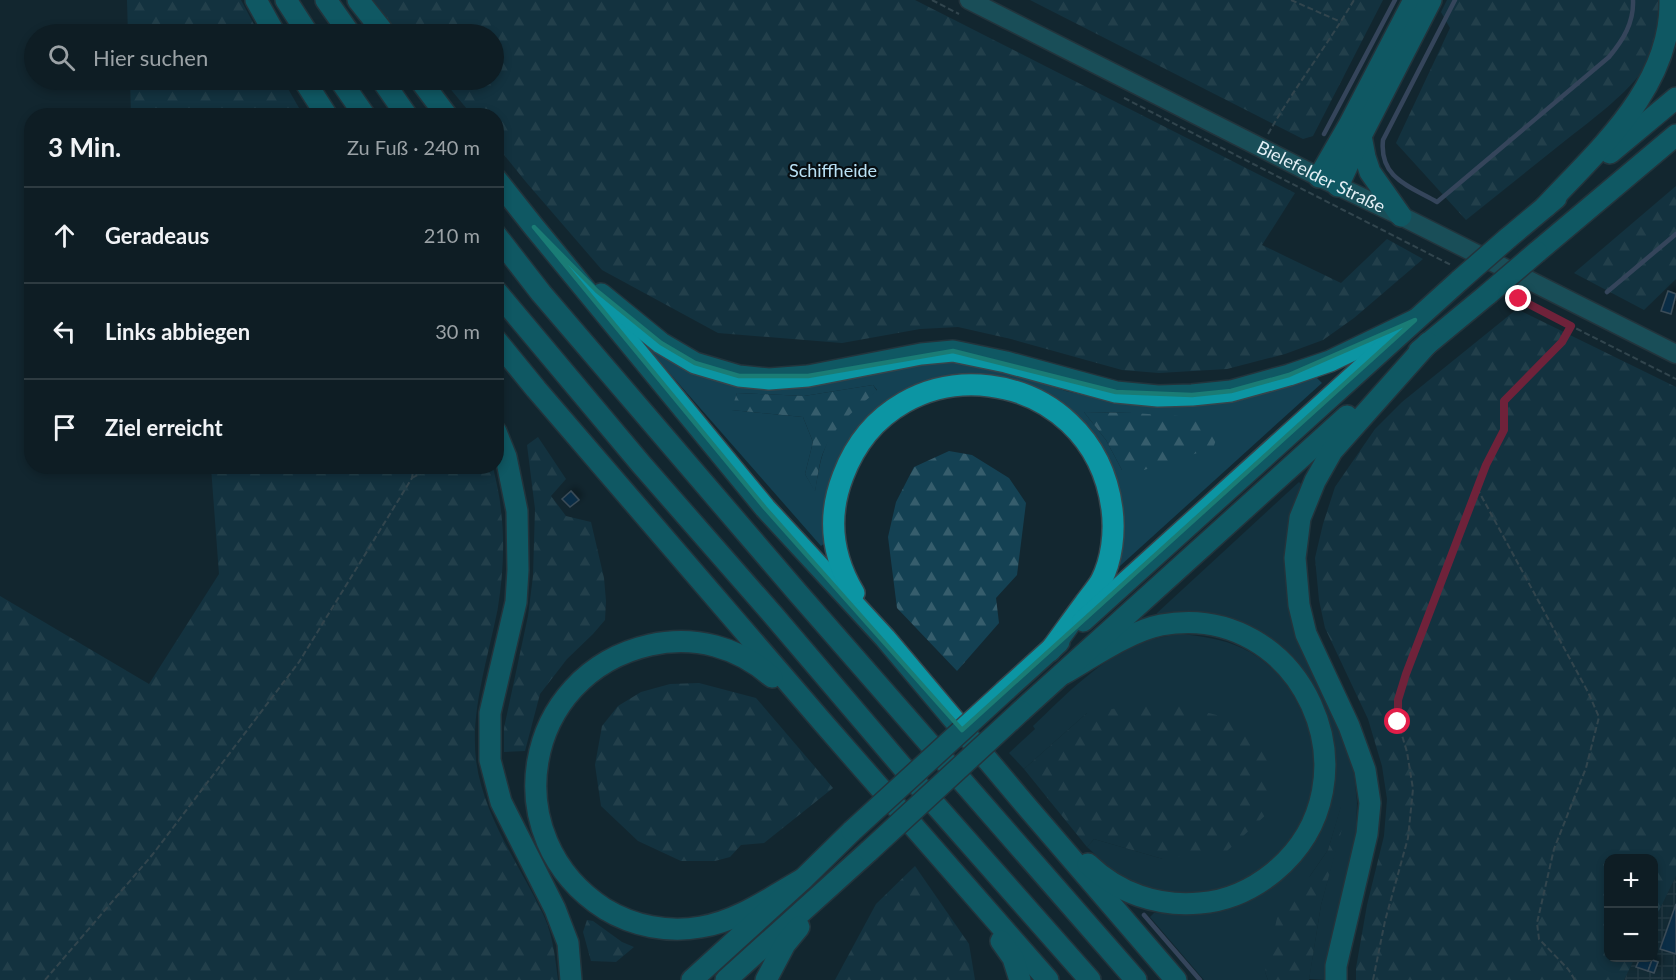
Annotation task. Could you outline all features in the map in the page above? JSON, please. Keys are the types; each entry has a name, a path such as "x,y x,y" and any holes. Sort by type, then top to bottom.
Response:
{"highway":[{"path":"256,0 269,24"},
{"path":"286,0 302,24"},
{"path":"327,0 343,24"},
{"path":"358,0 377,24"},
{"path":"1328,181 1349,125 1413,0"},
{"path":"1328,181 1361,136 1431,0"},
{"path":"1545,207 1616,132 1646,88 1664,46 1670,0"},
{"path":"310,90 322,108"},
{"path":"347,90 359,108"},
{"path":"389,90 401,108"},
{"path":"428,90 441,108"},
{"path":"692,980 1006,690 1415,321 1458,274 1508,238 1676,98"},
{"path":"726,980 1428,343 1498,294 1537,252 1676,135"},
{"path":"1361,136 1370,172 1401,216"},
{"path":"504,189 765,508 885,638 1176,980"},
{"path":"534,227 597,291 662,343 695,363 739,376 769,379 808,376 921,354 953,351 1006,362 1116,392 1158,396 1192,395 1232,391 1289,375 1330,361 1415,321"},
{"path":"504,245 541,293 789,583 1136,980"},
{"path":"504,301 641,465 1090,980"},
{"path":"1336,980 1336,966 1367,834 1370,803 1365,770 1353,737 1306,634 1299,605 1295,558 1300,518 1315,481 1332,451 1428,343"},
{"path":"504,350 825,725 1048,980"},
{"path":"885,638 854,592 841,568 837,552 834,518 840,484 846,468 869,432 901,404 916,396 949,386 983,385 1008,389 1031,397 1060,415 1083,438 1101,467 1106,483 1112,515 1111,549 1107,565 1101,580 1050,651"},
{"path":"504,452 517,511 518,570 516,602 490,713 490,760 501,802 555,909 568,943 571,980"},
{"path":"1028,808 1095,871 1125,891 1157,901 1190,904 1207,903 1239,894 1275,872 1303,841 1322,795 1324,743 1307,694 1298,679 1280,660 1244,636 1219,627 1194,623 1159,625 1142,631 1063,674"},
{"path":"802,879 738,915 702,927 667,929 647,926 615,915 585,895 572,883 552,854 536,803 535,786 538,763 547,729 561,704 576,685 597,668 623,653 661,642 697,641 744,657 758,665 825,725"},
{"path":"766,980 785,944 834,882"},
{"path":"971,892 1013,958 1020,980"}],"main road":[{"name":"Bielefelder Straße","path":"966,8 1261,147 1676,354"}],"path":[{"path":"932,0 966,8"},
{"path":"1291,0 1341,22"},
{"path":"1261,147 1282,109 1354,0"},
{"path":"1121,96 1458,274"},
{"path":"1498,294 1571,326 1676,379"},
{"path":"1373,980 1384,921 1408,838 1413,789 1407,752 1398,722 1398,700 1486,465 1504,430 1504,401 1562,342 1571,326"},
{"path":"45,980 153,854 299,663 413,474"},
{"path":"412,478 419,474"},
{"path":"1477,488 1588,692 1599,717 1586,768 1554,849 1537,923 1539,939 1568,969 1575,980"}],"highlighted area":[{"path":"534,227 597,291 661,343 695,363 739,376 808,376 953,351 1116,392 1192,395 1231,391 1289,375 1415,320 962,730 765,508"}],"shaded area":[{"path":"1676,876 1676,980 1624,980 1633,962 1658,962 1658,913"}],"green space":[{"path":"127,0 241,0 254,24 128,24"},
{"name":"Schiffheide","path":"373,0 915,0 1295,193 1262,245 1341,283 1387,239 1423,259 1354,318 1323,340 1285,354 1227,369 1159,373 1122,370 1011,339 958,327 920,329 842,343 718,333 602,270 504,155 504,108 466,108 451,90 504,90 504,24 392,24"},
{"path":"1030,0 1383,0 1313,136 1303,139"},
{"path":"1447,0 1658,0 1654,44 1645,67 1638,76 1600,113 1466,220 1396,143 1450,28 1441,12"},
{"path":"130,90 289,90 299,108 131,108"},
{"path":"1676,186 1676,279 1644,310 1574,273"},
{"path":"1517,309 1676,387 1676,876 1658,913 1658,854 1604,854 1604,962 1633,962 1624,980 1356,980 1367,905 1384,836 1387,799 1382,766 1368,719 1325,628 1319,600 1315,558 1335,487 1375,429 1402,402"},
{"path":"645,341 734,383 891,365 952,361 1004,371 1066,391 1114,402 1232,400 1290,386 1316,377 1322,383 1120,566 1118,565 1123,530 1122,512 1116,479 1110,463 1088,429 1067,406 1030,385 990,376 948,378 907,389 877,411 853,435 832,476 823,507 825,543 821,546 643,343","holes":["873,385 877,390 832,433 821,459 815,491 805,474 813,442 803,417 732,410 737,393 804,396","1084,412 1133,413 1122,470 1106,440"]},
{"path":"873,385 877,391 852,413 830,438 821,459 815,492 805,474 813,442 803,417 731,410 737,393 804,396"},
{"path":"1084,412 1224,419 1213,448 1144,470 1122,470 1106,440"},
{"path":"538,437 566,479 551,496 566,516 591,522 604,578 605,620 567,659 540,694 525,751 504,752 504,728 528,616 533,576 535,509 527,445"},
{"path":"949,451 972,455 1009,478 1026,503 1017,575 996,598 999,623 957,671 897,608 888,537 896,502 914,467"},
{"path":"212,474 494,474 502,523 502,571 498,607 478,703 476,760 486,801 494,820 534,895 549,930 558,980 0,980 0,596 149,684 219,574"},
{"path":"1299,482 1303,486 1297,636 1340,730 1354,773 1357,802 1356,832 1326,963 1326,980 1309,979 1321,905 1347,807 1341,807 1328,850 1310,876 1265,972 1268,980 1204,980 1150,917 1154,913 1197,914 1229,908 1260,894 1286,875 1304,854 1323,819 1333,781 1333,741 1328,719 1317,695 1302,672 1288,657 1158,617 1157,613"},
{"path":"1180,634 1227,642 1252,653 1270,667 1292,693 1302,713 1311,736 1314,761 1312,788 1304,813 1292,836 1276,856 1257,872 1234,884 1209,891 1182,893 1151,890 1135,885 1112,870 1087,847 1094,839 1163,859 1087,713 1024,769 1009,753 1035,729 1033,726 1071,690 1112,658 1144,642"},
{"path":"699,683 756,698 833,788 764,843 741,845 730,857 715,861 681,861 638,841 601,806 595,765 602,726 618,706 641,692 670,684"},
{"path":"1162,701 1244,722 1273,762 1270,811 1227,851 1163,859 1094,839 1087,847 1024,769 1087,713"},
{"path":"1341,806 1348,807 1321,905 1309,980 1268,980 1265,972 1279,909 1310,876 1328,850"},
{"path":"915,866 969,944 975,980 835,980 876,904"},
{"path":"587,920 593,921 622,942 634,947 616,962 591,961 583,932"}],"building":[{"path":"1668,291 1676,294 1671,314 1661,311"},
{"path":"571,491 579,500 570,507 562,499"},
{"path":"1676,904 1676,954 1660,949"},
{"path":"1638,962 1651,962 1648,971 1636,967"},
{"path":"1651,962 1658,962 1654,973 1648,971"}],"waterway":[{"path":"1324,134 1395,0"},
{"path":"1455,0 1383,140 1383,153 1391,172 1407,185 1437,202 1609,57 1627,31 1632,16 1633,0"},
{"path":"1607,292 1676,234"},
{"path":"1144,915 1200,980"}],"route":[{"path":"1398,722 1398,700 1406,674 1486,465 1504,430 1504,401 1562,342 1571,326 1519,299"}]}
